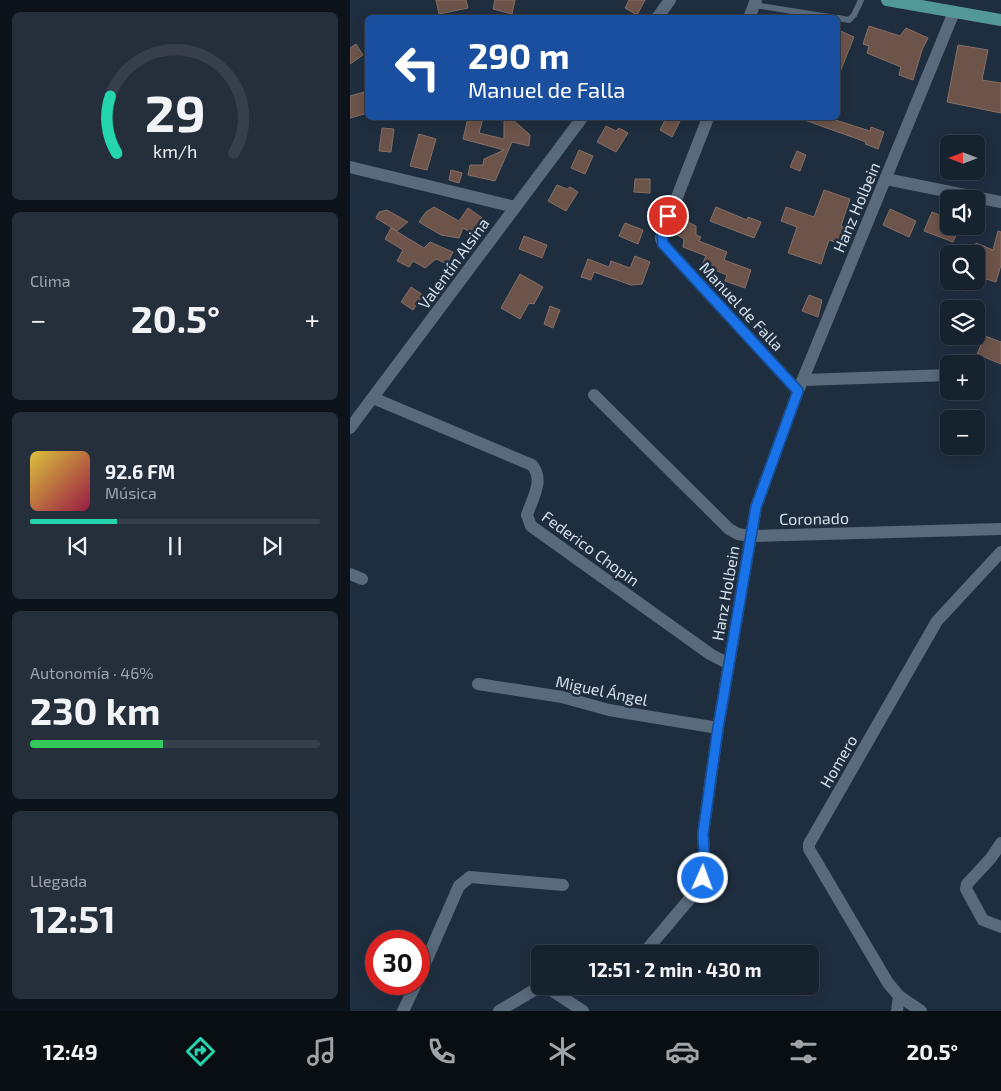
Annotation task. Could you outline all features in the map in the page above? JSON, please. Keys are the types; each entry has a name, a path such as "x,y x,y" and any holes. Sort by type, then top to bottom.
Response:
{"main road":[{"path":"887,0 923,3 954,12 1001,20"}],"street":[{"path":"659,15 670,0"},
{"path":"750,15 755,2"},
{"name":"Hanz Holbein","path":"651,945 698,889 703,878 705,867 703,834 718,728 758,502 800,385 954,12"},
{"name":"Valentín Alsina","path":"350,428 580,120"},
{"name":"Manuel de Falla","path":"707,120 662,232 663,244 800,385"},
{"path":"350,167 515,207"},
{"path":"886,179 1001,202"},
{"path":"800,385 940,376"},
{"name":"Coronado","path":"594,395 729,529 738,534 751,536 1001,529"},
{"name":"Federico Chopin","path":"373,398 532,465 538,475 538,483 527,515 531,526 710,654 729,664"},
{"name":"Homero","path":"899,996 809,849 809,844 937,621 1001,552"},
{"path":"350,574 362,579"},
{"name":"Miguel Ángel","path":"478,684 562,697 609,710 718,728"},
{"path":"1001,843 991,858 967,884 966,889 983,920 1001,927"},
{"path":"430,952 459,886 470,877 562,885"},
{"path":"499,1011 531,992"},
{"path":"403,1011 411,995"},
{"path":"559,995 583,1011"},
{"path":"898,1011 899,996"},
{"path":"899,996 921,1011"}],"lane":[{"path":"840,18 849,20 854,15 861,0"},
{"path":"755,2 822,15"}],"building":[{"path":"436,0 466,0 468,8 439,14"},
{"path":"495,0 515,0 512,14 493,9"},
{"path":"629,0 645,0 637,15 625,8"},
{"path":"869,26 900,36 906,28 928,38 922,50 913,80 899,75 901,67 867,53 869,46 863,44"},
{"path":"840,31 854,37 840,72"},
{"path":"356,44 363,55 350,64 350,48"},
{"path":"958,45 988,50 982,80 1001,83 1001,113 947,102"},
{"path":"365,92 365,114 350,118 350,96"},
{"path":"468,120 482,120 479,133 504,139 504,120 513,120 530,135 529,146 512,142 495,181 468,175 470,165 483,165 484,159 504,150 463,139"},
{"path":"665,120 680,121 672,137 660,130"},
{"path":"805,120 835,120 870,131 871,127 884,132 878,149 865,144 866,142"},
{"path":"606,126 616,131 619,128 628,133 616,152 597,142"},
{"path":"382,128 394,129 391,152 379,151"},
{"path":"419,134 436,139 427,170 410,166"},
{"path":"579,150 593,156 585,174 571,168"},
{"path":"797,151 806,155 800,171 790,167"},
{"path":"451,170 462,173 459,183 449,180"},
{"path":"635,179 650,179 650,193 634,192"},
{"path":"557,185 567,189 570,187 578,192 566,211 548,201"},
{"path":"824,190 850,199 841,226 846,228 841,244 829,240 821,264 788,253 797,227 781,221 786,207 814,217"},
{"path":"434,207 459,221 468,208 485,220 475,235 463,228 459,238 441,235 419,222 426,212"},
{"path":"716,207 747,220 748,217 761,222 754,238 710,221"},
{"path":"890,209 916,221 909,237 883,225"},
{"path":"387,210 408,222 397,231 376,218 379,212"},
{"path":"932,212 940,215 940,235 956,235 953,242 924,231"},
{"path":"681,216 689,217 688,222 696,226 696,235 701,237 699,241 727,252 724,260 751,270 745,288 725,281 727,275 702,265 706,256 683,247 684,239 674,233"},
{"path":"625,223 643,230 638,244 619,236"},
{"path":"391,228 424,248 430,242 453,252 447,264 436,259 425,268 413,261 409,267 397,261 403,250 385,239"},
{"path":"998,231 1001,232 1001,265 996,282 985,279 985,247 993,250"},
{"path":"524,236 547,245 542,258 519,249"},
{"path":"635,256 650,262 642,284 631,285 594,272 591,280 581,277 588,259 609,267 611,261 630,268"},
{"path":"520,274 543,287 534,304 529,303 520,319 501,308"},
{"path":"411,287 423,295 413,310 401,302"},
{"path":"809,295 822,300 818,317 802,311"},
{"path":"550,306 560,310 553,328 544,324"},
{"path":"985,336 1001,342 1001,364 985,357 985,355 977,354 981,345 985,345"}],"route":[{"path":"668,216 662,232 663,244 798,391 756,507 718,728 703,834 705,867 703,878"}]}
